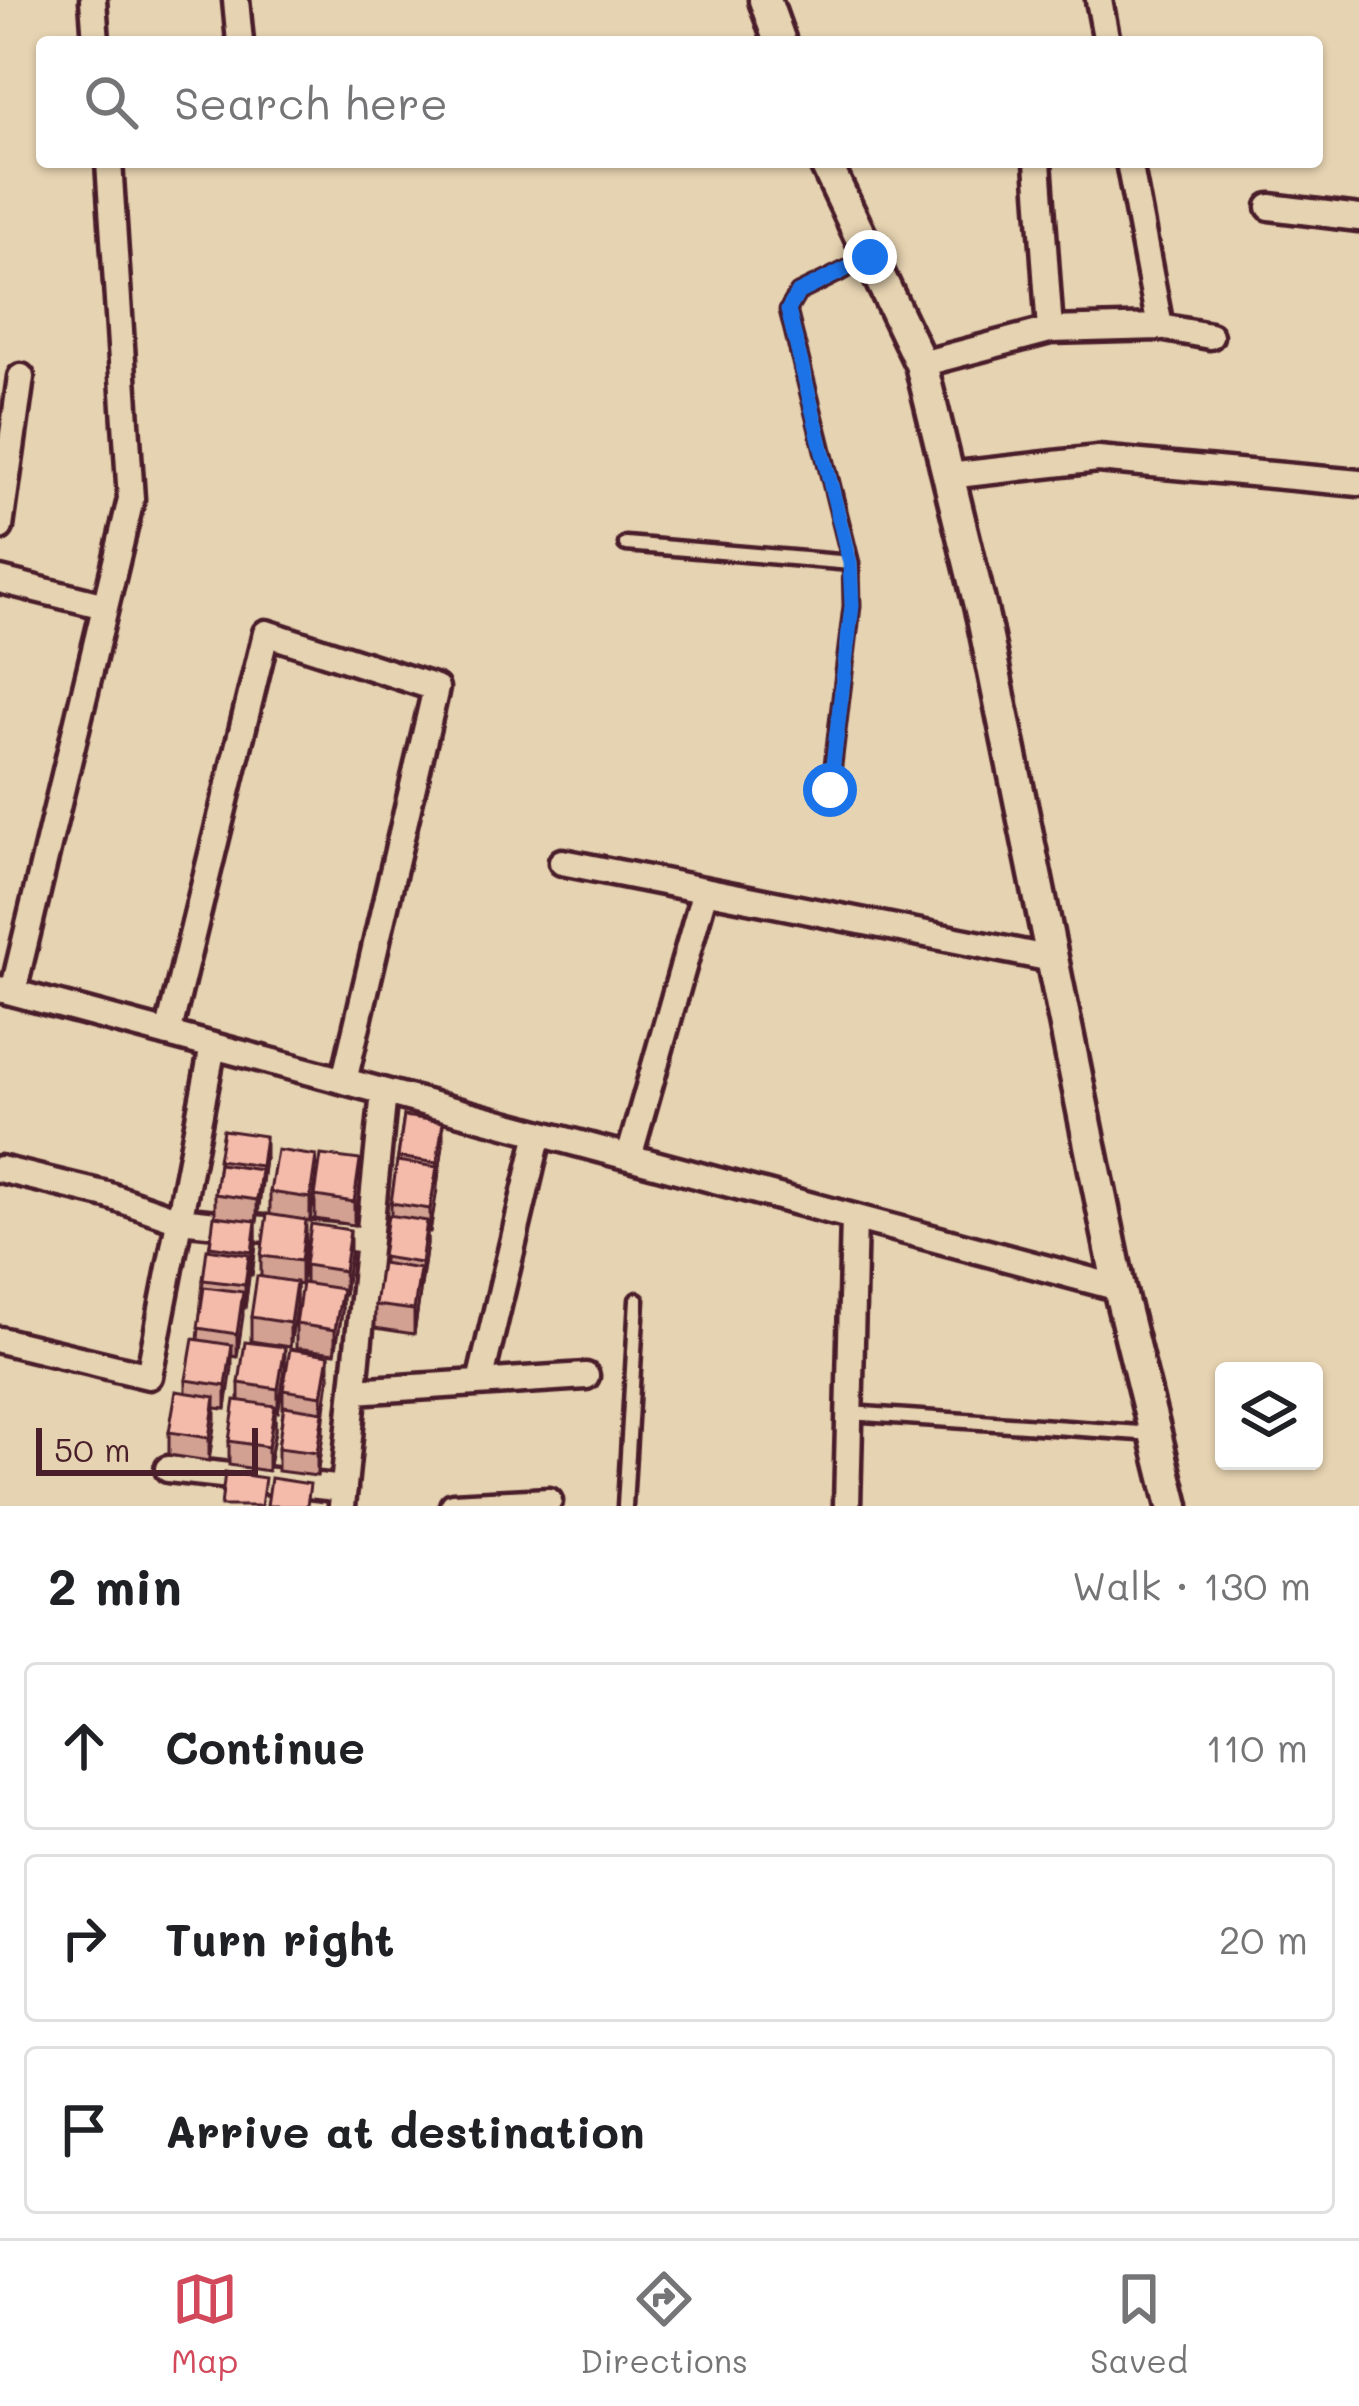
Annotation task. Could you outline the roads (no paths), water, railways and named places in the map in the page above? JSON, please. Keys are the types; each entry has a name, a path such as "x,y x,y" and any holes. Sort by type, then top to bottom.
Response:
{"street":[{"path":"93,0 96,36"},
{"path":"236,0 239,36"},
{"path":"764,0 778,36"},
{"path":"1099,0 1105,36"},
{"path":"109,168 130,499 7,991 1118,1288"},
{"path":"828,168 922,364 982,617 1118,1288 1174,1506"},
{"path":"1037,168 1050,330"},
{"path":"1130,168 1160,327"},
{"path":"1270,207 1359,218"},
{"path":"922,364 1050,330 1160,327 1210,336"},
{"path":"0,526 21,377"},
{"path":"948,476 1098,459 1359,482"},
{"path":"0,580 105,606"},
{"path":"167,1034 266,633 436,688 344,1081"},
{"path":"562,862 1052,958"},
{"path":"629,1157 705,890"},
{"path":"0,1340 148,1376 213,1046"},
{"path":"168,1469 343,1498 385,1092"},
{"path":"480,1382 539,1132"},
{"path":"0,1169 179,1220 369,1240"},
{"path":"847,1506 854,1217"},
{"path":"354,1391 586,1376"},
{"path":"453,1506 549,1501"}],"lane":[{"path":"830,790 852,606 850,563 788,310 798,293 870,257"},
{"path":"626,544 850,563"},
{"path":"625,1506 637,1300"},
{"path":"849,1413 1155,1434"}]}
